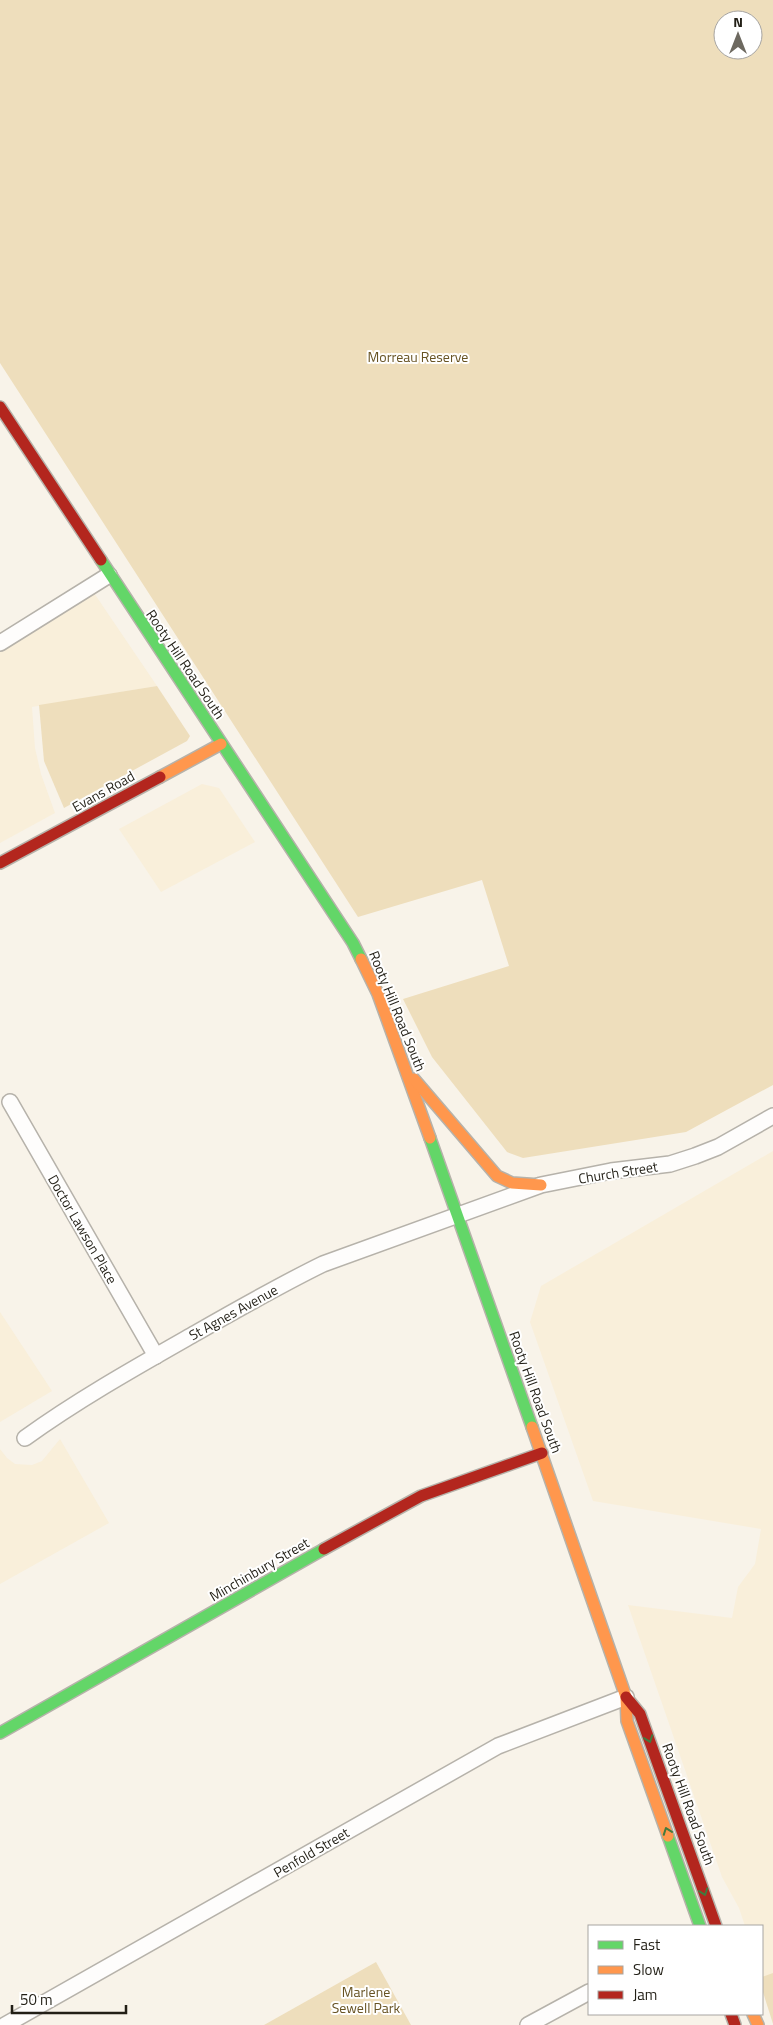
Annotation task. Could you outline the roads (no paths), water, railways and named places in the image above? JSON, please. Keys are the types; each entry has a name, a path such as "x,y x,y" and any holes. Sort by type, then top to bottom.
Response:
{"main road":[{"name":"Rooty Hill Road South","path":"0,407 353,943 378,994 542,1453 626,1696 627,1721 700,1925"},
{"name":"Evans Road","path":"0,863 221,744"},
{"path":"406,1070 497,1176 512,1183 541,1185"},
{"name":"Minchinbury Street","path":"0,1733 404,1504 420,1496 542,1453"},
{"name":"Rooty Hill Road South","path":"626,1696 640,1714 716,1925"}],"street":[{"path":"0,644 109,575"},
{"name":"Doctor Lawson Place","path":"10,1102 156,1356"},
{"name":"Church Street","path":"457,1215 541,1185 611,1171 670,1164 718,1147 773,1116"},
{"name":"St Agnes Avenue","path":"24,1438 53,1418 156,1356 295,1277 323,1264 457,1215"},
{"name":"Penfold Street","path":"4,2025 498,1746 626,1696"},
{"path":"528,2025 588,1993"}],"park label":[{"name":"Morreau Reserve","path":"418,356"},
{"name":"Marlene Sewell Park","path":"366,1999"}]}
